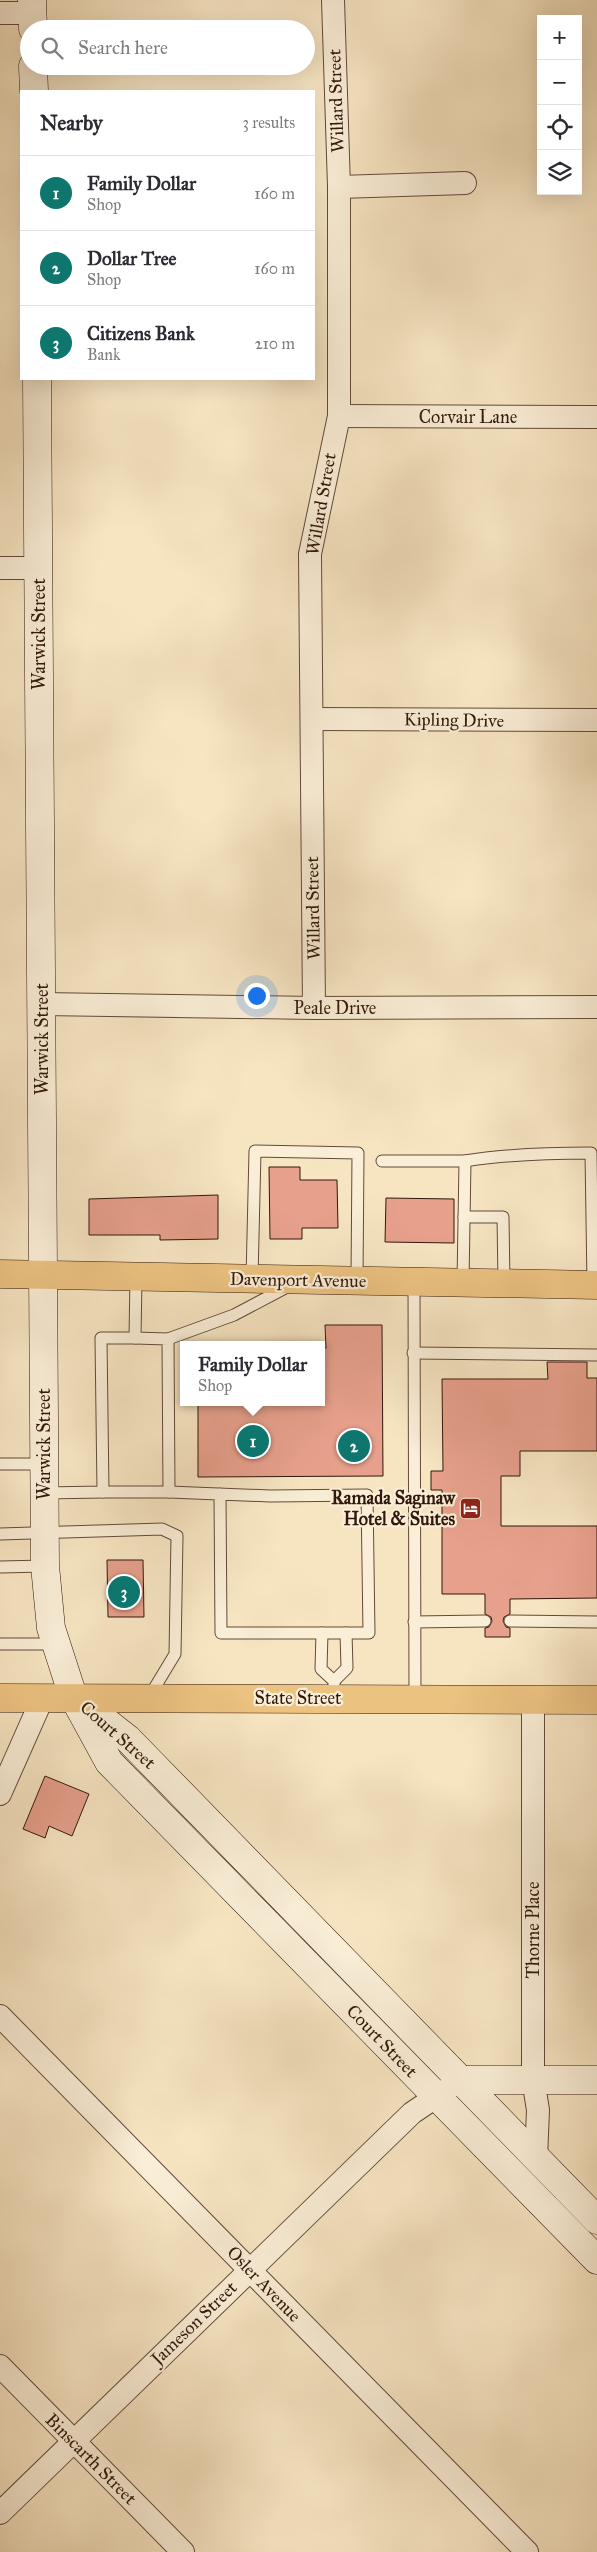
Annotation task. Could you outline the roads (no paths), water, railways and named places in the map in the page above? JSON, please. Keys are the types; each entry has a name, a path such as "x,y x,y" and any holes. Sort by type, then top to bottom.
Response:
{"main road":[{"path":"33,75 34,90"},
{"name":"Warwick Street","path":"37,380 44,1534 45,1566 52,1628 72,1696"},
{"name":"Davenport Avenue","path":"0,1274 595,1285"},
{"name":"State Street","path":"0,1698 72,1696 149,1697 334,1690 414,1699 597,1700"},
{"name":"Court Street","path":"72,1696 128,1739 597,2220"},
{"name":"Court Street","path":"72,1696 109,1762 597,2260"},
{"path":"460,2080 597,2080"}],"street":[{"name":"Willard Street","path":"314,1008 310,554 339,416 339,187 333,0"},
{"path":"0,13 33,14"},
{"path":"339,187 465,184"},
{"name":"Corvair Lane","path":"339,416 597,417"},
{"path":"0,568 39,568"},
{"name":"Kipling Drive","path":"312,719 597,720"},
{"name":"Peale Drive","path":"42,1004 314,1008 597,1007"},
{"path":"0,1794 43,1697"},
{"name":"Thorne Place","path":"534,1700 533,2079 538,2110 536,2159"},
{"name":"Osler Avenue","path":"0,2016 527,2552"},
{"name":"Jameson Street","path":"0,2513 249,2269 412,2113 460,2080"},
{"name":"Binscarth Street","path":"0,2366 183,2552"}],"lane":[{"path":"252,1279 254,1151 358,1153 357,1281"},
{"path":"382,1161 465,1162 522,1154 591,1153 595,1285"},
{"path":"464,1283 465,1162"},
{"path":"464,1217 503,1217 504,1283"},
{"path":"135,1338 136,1277"},
{"path":"103,1492 101,1338 168,1339 234,1316 302,1280"},
{"path":"414,1282 414,1699"},
{"path":"168,1339 170,1492"},
{"path":"413,1353 597,1355"},
{"path":"0,1464 44,1464"},
{"path":"44,1493 170,1492 367,1495 369,1633 221,1633 220,1494"},
{"path":"0,1534 162,1529 177,1536 175,1654 149,1697"},
{"path":"0,1567 45,1566"},
{"path":"414,1622 485,1621"},
{"path":"510,1621 597,1622"},
{"path":"322,1633 321,1669 334,1690 347,1668 346,1633"},
{"path":"0,1644 56,1644"}],"place":[{"name":"Family Dollar","path":"253,1441"},
{"name":"Dollar Tree","path":"354,1446"},
{"name":"Ramada Saginaw Hotel & Suites","path":"471,1508"},
{"name":"Citizens Bank","path":"124,1592"}]}
